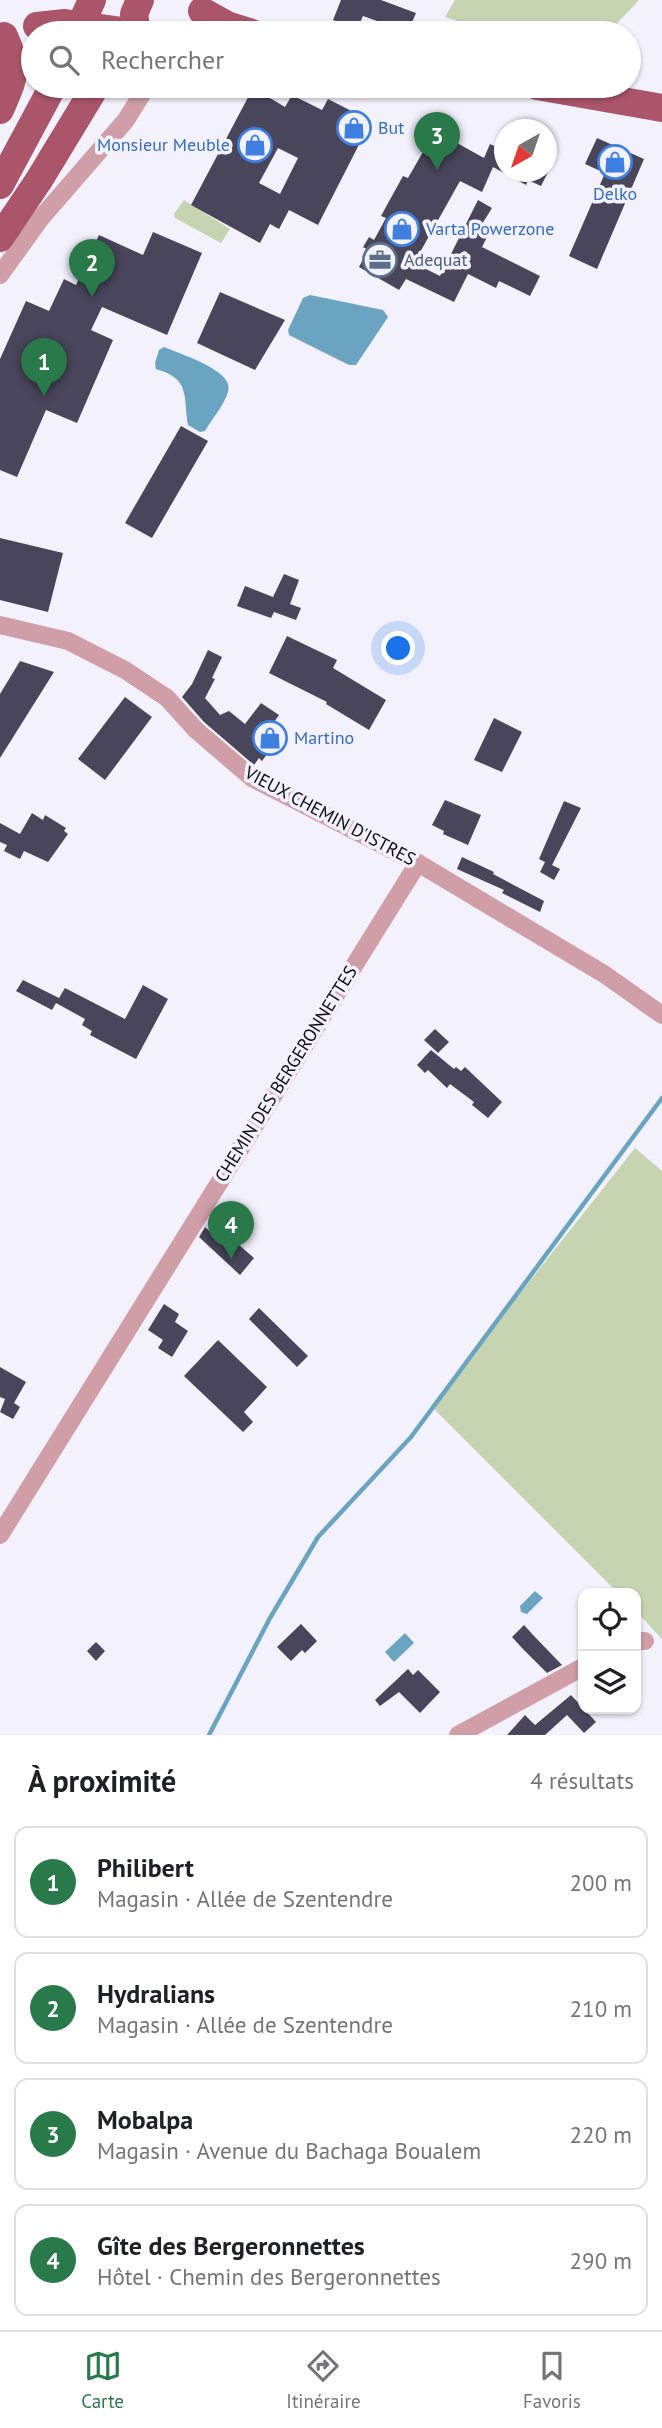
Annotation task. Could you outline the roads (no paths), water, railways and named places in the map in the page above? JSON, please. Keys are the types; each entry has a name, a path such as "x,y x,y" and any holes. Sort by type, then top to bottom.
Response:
{"main road":[{"path":"82,21 92,0"},
{"path":"122,0 132,0"},
{"path":"135,21 134,14 140,0"},
{"path":"199,9 220,21"},
{"path":"42,13 60,21"},
{"path":"0,110 13,79 15,62 2,36 21,36"},
{"path":"0,185 46,98"},
{"path":"0,238 88,98"},
{"path":"605,98 662,108"}],"street":[{"path":"0,275 41,218 126,120 140,98"},
{"name":"VIEUX CHEMIN D'ISTRES","path":"0,625 68,641 125,670 167,698 196,730 252,778 418,863 604,974 662,1015"},
{"name":"CHEMIN DES BERGERONNETTES","path":"0,1535 418,863"},
{"path":"458,1735 578,1670"}],"water":[{"path":"310,295 383,310 388,317 356,365 349,365 289,335 288,330 303,298"},
{"path":"164,347 205,364 224,377 228,384 224,402 205,431 200,432 188,425 185,397 180,383 156,369 159,350"},
{"path":"535,1591 543,1598 527,1614 521,1612 520,1606"},
{"path":"405,1633 414,1643 394,1662 385,1652"}],"waterway":[{"path":"209,1735 270,1618 318,1537 411,1437 662,1098"}],"place":[{"name":"But","path":"354,128"},
{"name":"Monsieur Meuble","path":"255,145"},
{"name":"Delko","path":"615,162"},
{"name":"Mobalpa","path":"437,170"},
{"name":"Varta Powerzone","path":"402,229"},
{"name":"Adequat","path":"380,260"},
{"name":"Hydralians","path":"92,297"},
{"name":"Philibert","path":"44,396"},
{"name":"Martino","path":"270,738"},
{"name":"Gîte des Bergeronnettes","path":"231,1259"}]}
